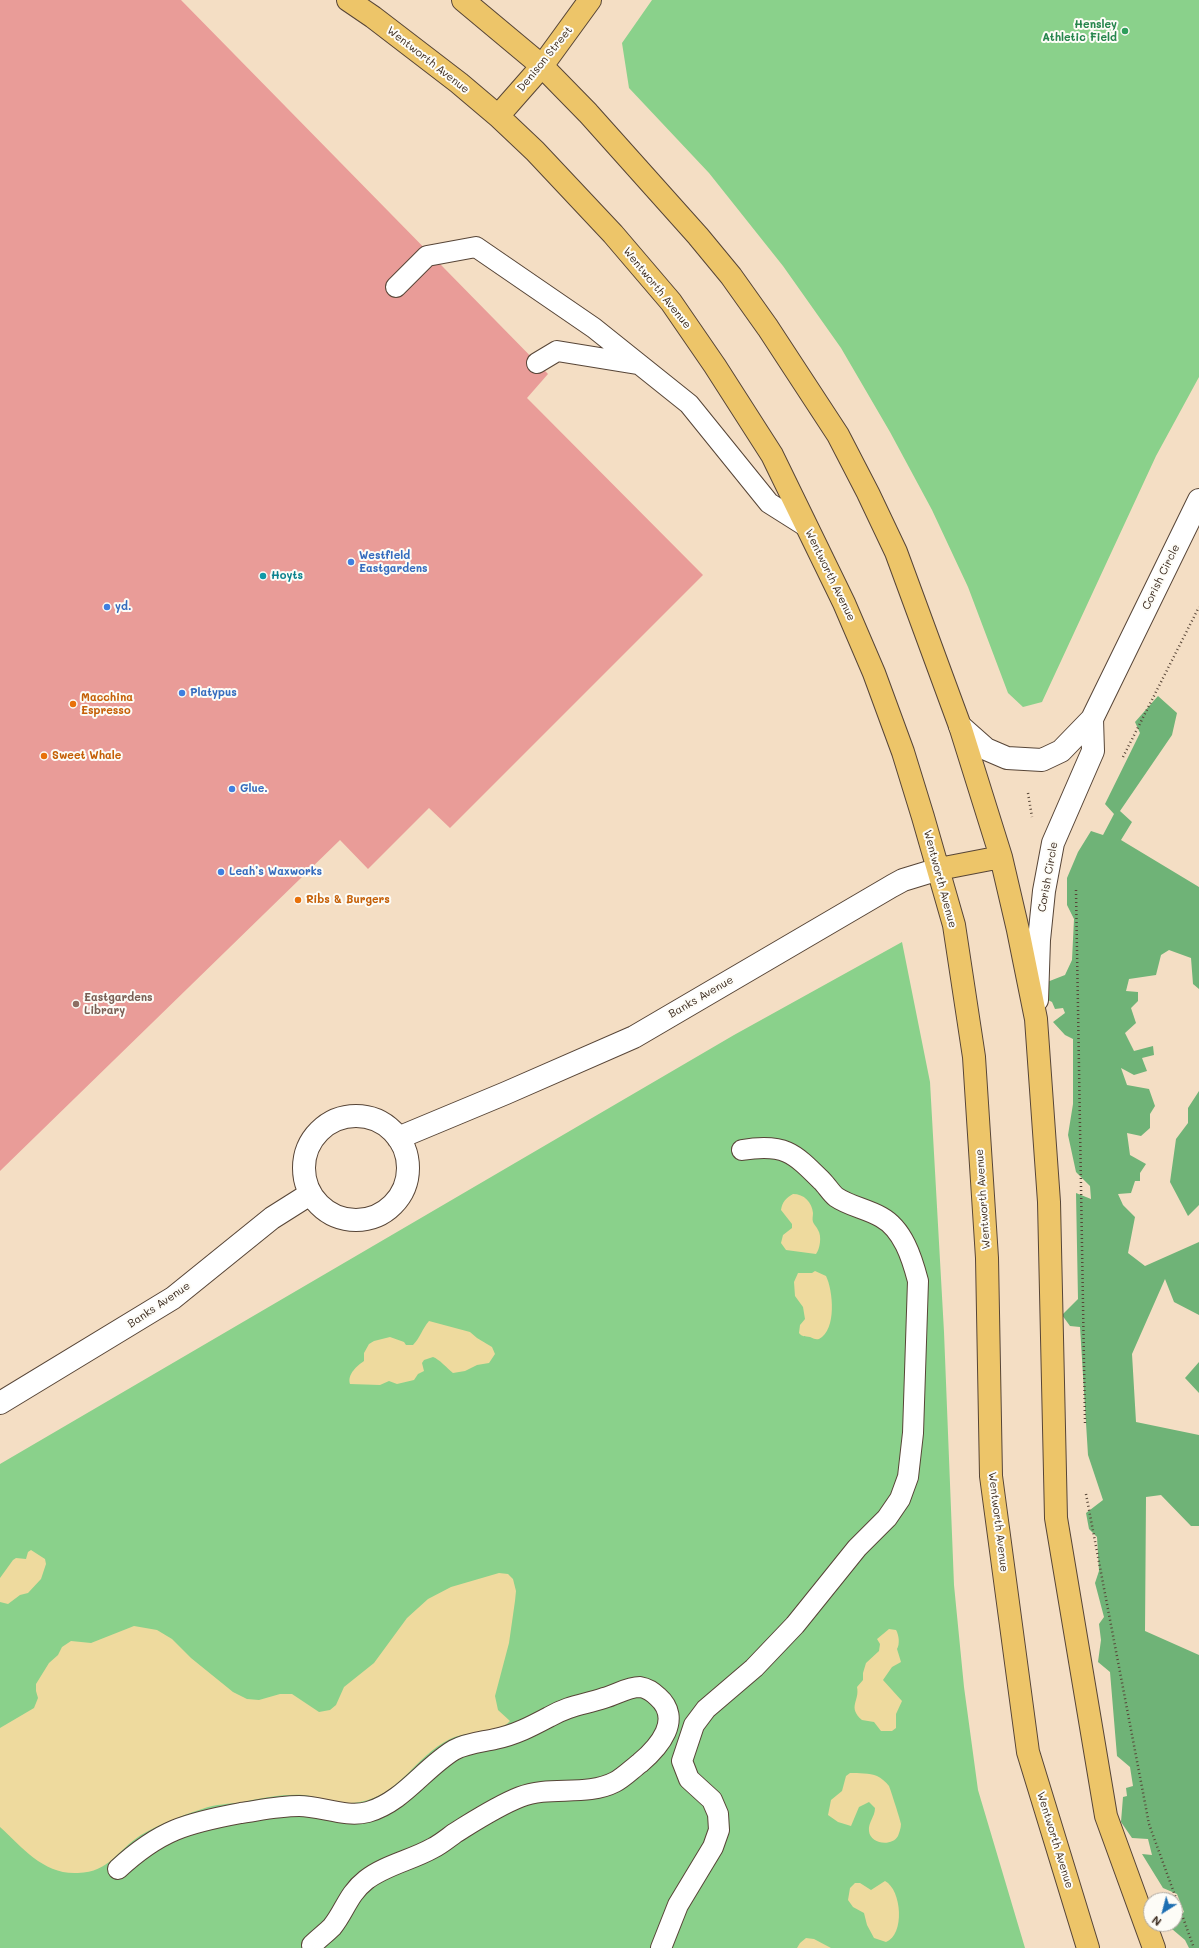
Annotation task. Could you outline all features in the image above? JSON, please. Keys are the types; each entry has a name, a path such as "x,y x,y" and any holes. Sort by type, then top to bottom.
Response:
{"main road":[{"name":"Wentworth Avenue","path":"348,0 373,17 498,116 535,151 613,234 670,302 715,366 772,455 844,603 874,673 902,752 939,869 954,925 974,1057 987,1258 991,1476 1028,1752 1088,1948"},
{"path":"463,0 542,66 630,159 726,270 768,328 838,435 868,493 896,552 960,726 1001,857 1036,1019 1049,1202 1056,1518 1106,1816 1154,1948"},
{"name":"Denison Street","path":"498,116 542,66 590,0"},
{"name":"Banks Avenue","path":"939,869 1001,857"}],"street":[{"name":"Corish Circle","path":"960,726 986,749 1007,758 1042,760 1061,751 1092,719 1199,500"},
{"name":"Corish Circle","path":"1036,1019 1039,940 1044,891 1053,843 1093,751 1092,719"},
{"name":"Banks Avenue","path":"398,1138 506,1094 634,1037 892,886 903,880 939,869"},
{"path":"361,1116 382,1123 398,1138 405,1151 408,1166 407,1182 400,1196 391,1208 378,1216 362,1220 347,1220 333,1215 320,1206 310,1194 304,1179 303,1163 308,1147 320,1129 340,1118 361,1116"},
{"name":"Banks Avenue","path":"0,1403 173,1298 272,1218 310,1194"}],"lane":[{"path":"396,287 427,256 476,247 594,328 689,404 770,503 807,527"},
{"path":"537,363 557,351 639,364"},
{"path":"661,1948 678,1905 713,1847 719,1830 718,1814 712,1800 689,1778 682,1761 694,1725 706,1709 754,1668 795,1625 857,1548 887,1518 900,1499 908,1477 913,1433 918,1281 913,1264 894,1226 881,1217 835,1196 798,1158 786,1151 771,1148 742,1150"},
{"path":"118,1869 137,1852 162,1835 202,1820 286,1806 311,1806 338,1811 366,1812 382,1806 408,1789 437,1762 454,1750 463,1746 498,1739 519,1732 574,1705 603,1699 629,1688 643,1687 663,1701 668,1712 669,1725 663,1740 640,1763 616,1782 590,1789 522,1796 489,1812 436,1847 376,1873 365,1881 344,1905 331,1928 312,1945"}],"path":[{"path":"1121,760 1199,607"},
{"path":"1028,793 1032,821"},
{"path":"1075,883 1085,1431"},
{"path":"1086,1486 1149,1824 1194,1948"}],"green space":[{"path":"652,0 1199,0 1199,377 1156,456 1042,702 1023,707 1008,693 968,587 932,510 890,432 841,348 783,266 709,173 629,88 622,43"},
{"path":"1158,696 1177,713 1172,735 1120,811 1132,822 1121,840 1199,887 1199,989 1193,984 1191,958 1169,950 1161,955 1156,975 1129,979 1126,991 1138,992 1138,1001 1131,1008 1136,1023 1125,1033 1134,1051 1153,1046 1154,1055 1142,1058 1147,1071 1134,1075 1121,1068 1127,1085 1149,1089 1155,1106 1150,1114 1150,1128 1141,1136 1127,1133 1130,1155 1146,1164 1140,1173 1140,1181 1135,1181 1131,1193 1118,1194 1123,1205 1135,1217 1128,1253 1145,1266 1199,1242 1199,1315 1174,1302 1165,1279 1132,1354 1136,1422 1199,1435 1199,1526 1191,1526 1161,1495 1146,1497 1145,1631 1199,1655 1199,1948 1189,1948 1185,1940 1176,1932 1183,1932 1183,1892 1172,1892 1163,1888 1142,1854 1152,1855 1148,1839 1132,1838 1121,1822 1123,1797 1127,1796 1126,1788 1133,1786 1130,1767 1117,1756 1110,1672 1098,1662 1101,1640 1099,1624 1104,1617 1095,1583 1099,1571 1097,1537 1089,1529 1086,1513 1103,1500 1088,1455 1080,1327 1070,1326 1062,1315 1078,1299 1076,1193 1091,1199 1090,1186 1076,1172 1068,1135 1073,1104 1073,1039 1065,1035 1053,1022 1065,1013 1063,1008 1055,1009 1052,1002 1044,998 1042,984 1065,975 1072,960 1074,919 1067,905 1067,878 1078,852 1091,831 1103,835 1114,814 1105,804 1140,733 1135,722"},
{"path":"902,942 930,1082 944,1332 954,1585 964,1687 978,1790 1025,1948 0,1948 0,1464 734,1035"},
{"path":"1199,1091 1199,1205 1188,1216 1170,1182 1176,1139 1188,1123 1188,1108"},
{"path":"1199,1362 1199,1393 1185,1378"}],"sand":[{"path":"793,1194 801,1195 807,1199 811,1205 813,1222 818,1229 820,1236 816,1254 786,1250 781,1243 783,1235 792,1228 792,1224 781,1210 782,1205 788,1197"},
{"path":"815,1271 826,1276 832,1300 829,1327 825,1334 819,1339 802,1336 799,1333 800,1325 805,1319 803,1307 795,1296 794,1282 798,1273 812,1273"},
{"path":"429,1321 470,1332 492,1347 495,1354 489,1363 477,1365 465,1371 453,1373 433,1357 424,1360 422,1363 424,1371 418,1374 414,1380 397,1384 389,1381 380,1385 350,1384 349,1380 351,1374 364,1361 364,1353 369,1344 374,1341 390,1337 404,1342 406,1345 413,1345"},
{"path":"31,1550 45,1559 46,1564 41,1579 28,1593 20,1595 8,1604 0,1602 0,1578 13,1560 16,1558 26,1559 28,1552"},
{"path":"499,1573 508,1574 513,1579 516,1591 509,1643 495,1696 498,1710 510,1721 498,1728 465,1734 450,1739 427,1755 397,1783 374,1798 360,1802 346,1803 303,1795 288,1795 207,1807 155,1827 141,1835 98,1869 78,1873 55,1870 44,1865 35,1859 0,1827 0,1728 34,1708 38,1698 36,1684 49,1663 58,1655 62,1647 71,1641 91,1643 134,1626 157,1630 172,1639 191,1658 233,1692 247,1699 259,1700 280,1694 292,1694 319,1712 330,1710 336,1705 344,1687 374,1663 407,1618 428,1599 451,1587"},
{"path":"889,1629 896,1630 897,1632 899,1642 897,1649 901,1662 892,1667 883,1680 902,1701 896,1714 896,1728 892,1731 881,1731 874,1722 862,1720 855,1711 855,1708 857,1687 863,1680 863,1673 866,1663 879,1651 880,1644 877,1639"},
{"path":"850,1773 864,1773 877,1776 889,1786 901,1824 898,1836 891,1842 886,1843 877,1841 870,1835 870,1822 875,1808 869,1802 859,1807 851,1826 838,1822 828,1815 831,1800 842,1791 846,1776"},
{"path":"885,1881 891,1886 895,1893 899,1912 899,1922 896,1931 892,1938 886,1942 874,1938 867,1925 864,1913 853,1907 848,1900 850,1888 855,1883 860,1883 871,1890"},
{"path":"806,1938 814,1939 831,1948 797,1948"}],"building":[{"name":"Westfield Eastgardens","path":"0,0 181,0 548,374 527,398 703,575 450,828 429,808 368,869 340,840 0,1171"}],"place":[{"name":"Hensley Athletic Field","path":"1125,31"},
{"name":"Westfield Eastgardens","path":"351,562"},
{"name":"Hoyts","path":"263,576"},
{"name":"yd.","path":"107,607"},
{"name":"Platypus","path":"182,693"},
{"name":"Macchina Espresso","path":"73,704"},
{"name":"Sweet Whale","path":"44,756"},
{"name":"Glue.","path":"232,789"},
{"name":"Leah’s Waxworks","path":"221,872"},
{"name":"Ribs & Burgers","path":"298,900"},
{"name":"Eastgardens Library","path":"76,1004"}]}
